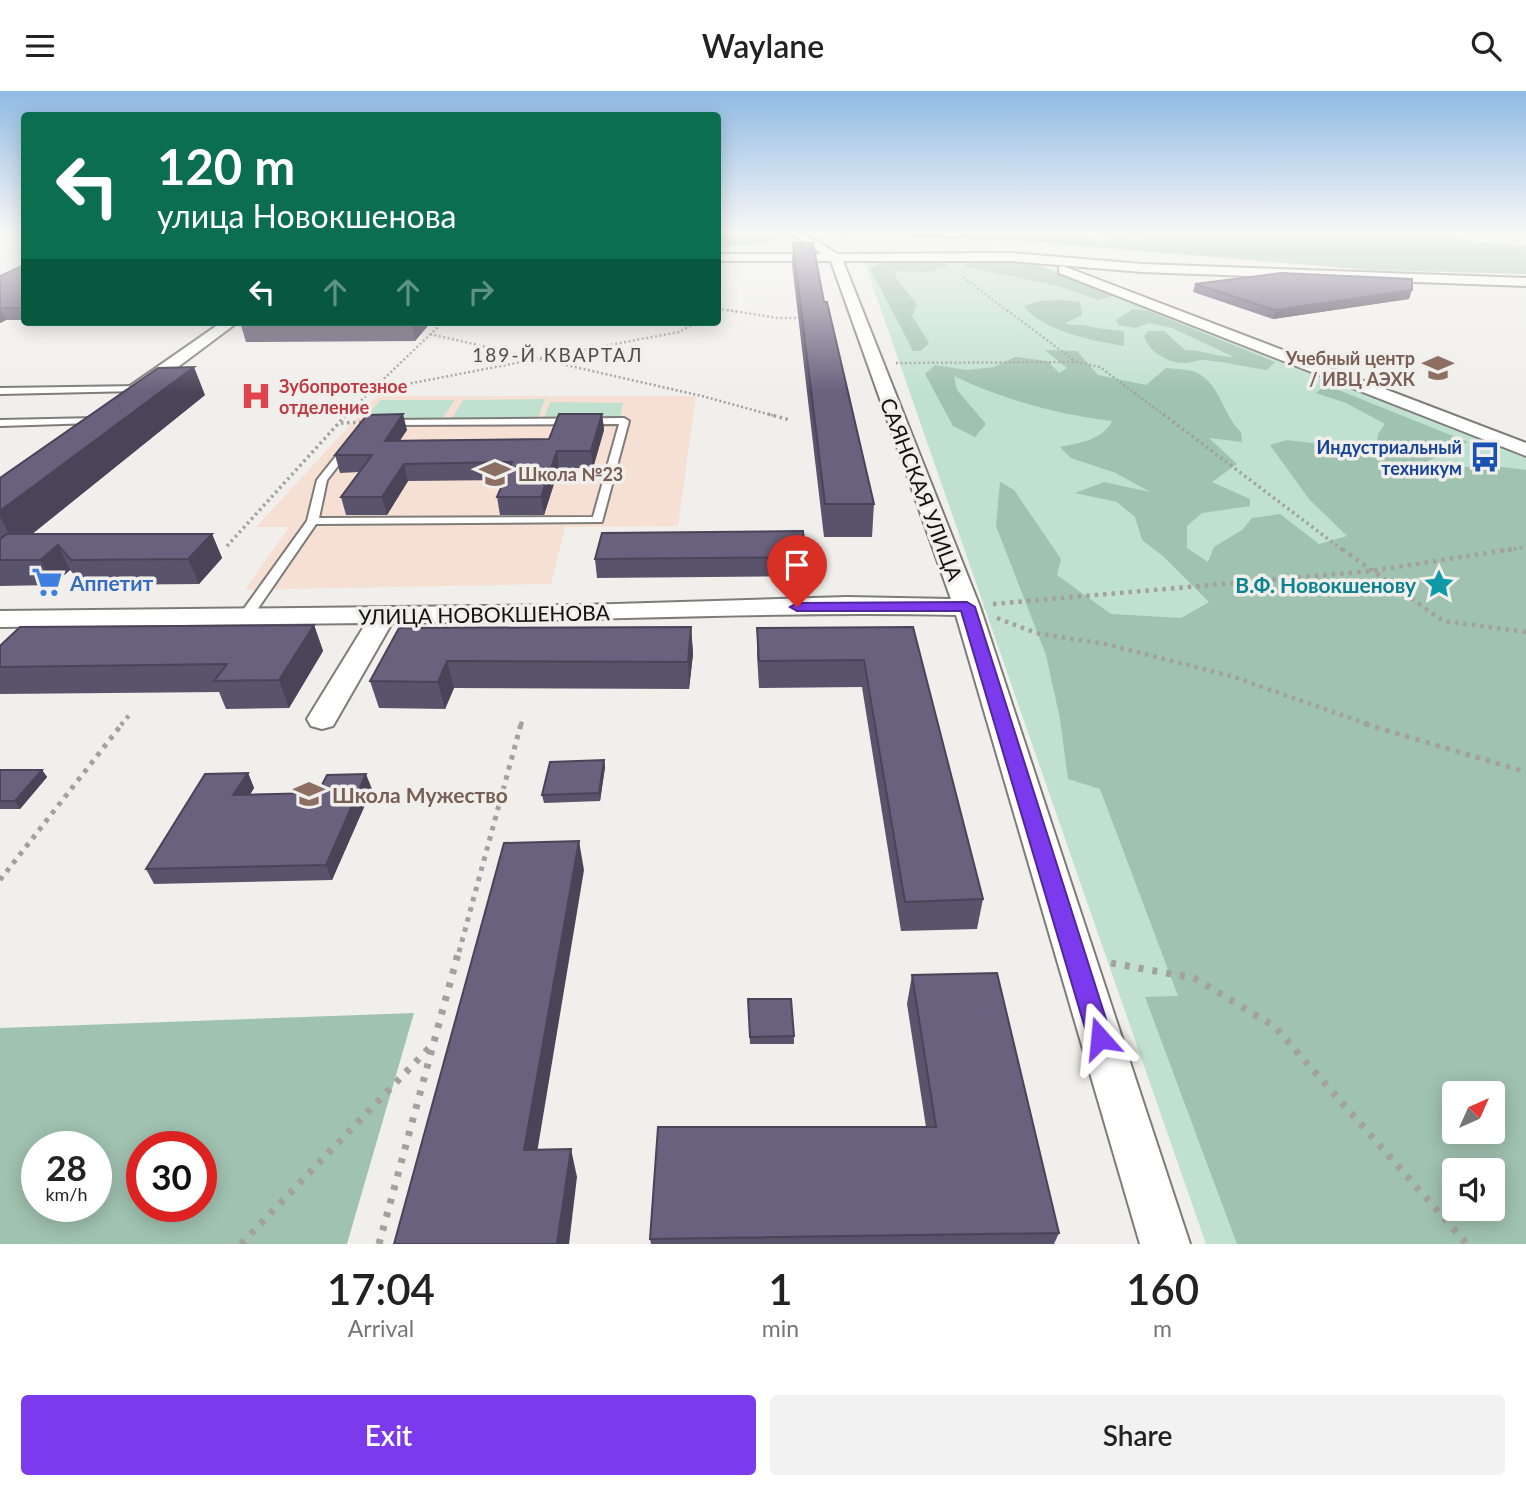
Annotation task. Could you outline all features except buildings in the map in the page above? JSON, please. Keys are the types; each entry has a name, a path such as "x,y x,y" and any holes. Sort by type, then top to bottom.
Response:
{"street":[{"name":"САЯНСКАЯ УЛИЦА","path":"846,285 967,607 1166,1244"},
{"path":"1100,285 1526,450"},
{"path":"73,435 225,326"},
{"name":"УЛИЦА НОВОКШЕНОВА","path":"0,619 383,617 847,605 967,607"},
{"path":"322,719 383,617"}],"lane":[{"path":"0,391 138,389"},
{"path":"1,423 105,412"},
{"path":"313,521 598,520 624,421 368,422"},
{"path":"245,617 313,521 322,480 353,442"}],"path":[{"path":"974,285 1077,362"},
{"path":"721,310 804,318"},
{"path":"371,391 679,332 690,326"},
{"path":"226,546 340,423 438,327"},
{"path":"430,334 702,396 790,420"},
{"path":"874,363 1077,362 1100,367 1371,571 1443,621 1526,632"},
{"path":"340,423 368,422"},
{"path":"967,607 1371,571 1526,547"},
{"path":"967,607 1036,633 1105,644 1231,676 1383,730 1526,772"},
{"path":"0,880 130,713"},
{"path":"379,1244 523,717"},
{"path":"1076,961 1125,964 1194,978 1274,1026 1467,1244"},
{"path":"241,1244 433,1044"}],"shaded area":[{"name":"Школа №23","path":"377,396 696,396 678,526 565,527 551,584 245,590 289,527 256,527"}],"green space":[{"path":"872,285 1090,285 1526,458 1526,1244 1206,1244"},
{"path":"879,285 901,285 917,305 912,316 929,343 921,351 913,351"},
{"path":"1052,285 1086,285 1112,296 1098,300"},
{"path":"1039,301 1080,302 1082,315 1065,323 1124,331 1124,346 1084,338 1056,328 1032,315 1024,306"},
{"path":"1133,309 1149,311 1275,362 1267,370 1205,360 1186,363 1171,361 1150,347 1144,336 1148,331 1164,331 1185,350 1234,357 1172,328 1149,323 1135,328 1119,325 1116,320"},
{"path":"1045,350 1077,351 1098,375 1146,385 1166,368 1178,369 1196,372 1212,386 1241,432 1242,442 1209,438 1237,464 1212,482 1250,499 1250,506 1202,513 1187,526 1187,548 1208,562 1214,547 1242,530 1252,518 1280,514 1319,544 1347,536 1309,499 1270,445 1287,440 1376,451 1378,434 1385,424 1346,403 1316,393 1326,385 1468,442 1428,461 1435,467 1503,467 1526,470 1526,1244 1237,1244 1145,997 1178,996 1100,789 1068,779 1060,719 1046,655 996,526 1000,482 1014,490 1061,559 1057,575 1111,614 1181,618 1209,602 1164,557 1142,540 1135,517 1117,502 1075,493 1104,482 1150,492 1116,473 1071,458 1060,447 1097,437 1112,421 1031,405 954,376 957,390 986,424 975,437 953,426 925,374 935,365 967,370 994,367 1015,357 1048,361 1059,373 1067,368"},
{"path":"545,399 538,419 451,420 463,400"},
{"path":"381,400 455,400 442,419 363,419"},
{"path":"550,402 623,403 620,418 544,419"},
{"path":"414,1013 347,1244 0,1244 0,1028"}],"place":[{"name":"Учебный центр / ИВЦ АЭХК","path":"1438,368"},
{"name":"Зубопротезное отделение","path":"256,396"},
{"name":"Индустриальный техникум","path":"1485,457"},
{"name":"Школа №23","path":"495,474"},
{"name":"Аппетит","path":"47,582"},
{"name":"В.Ф. Новокшенову","path":"1439,584"},
{"name":"Школа Мужество","path":"309,794"}],"district":[{"name":"189-Й КВАРТАЛ","path":"558,354"}],"route":[{"path":"797,607 967,607 1100,1038"}]}
